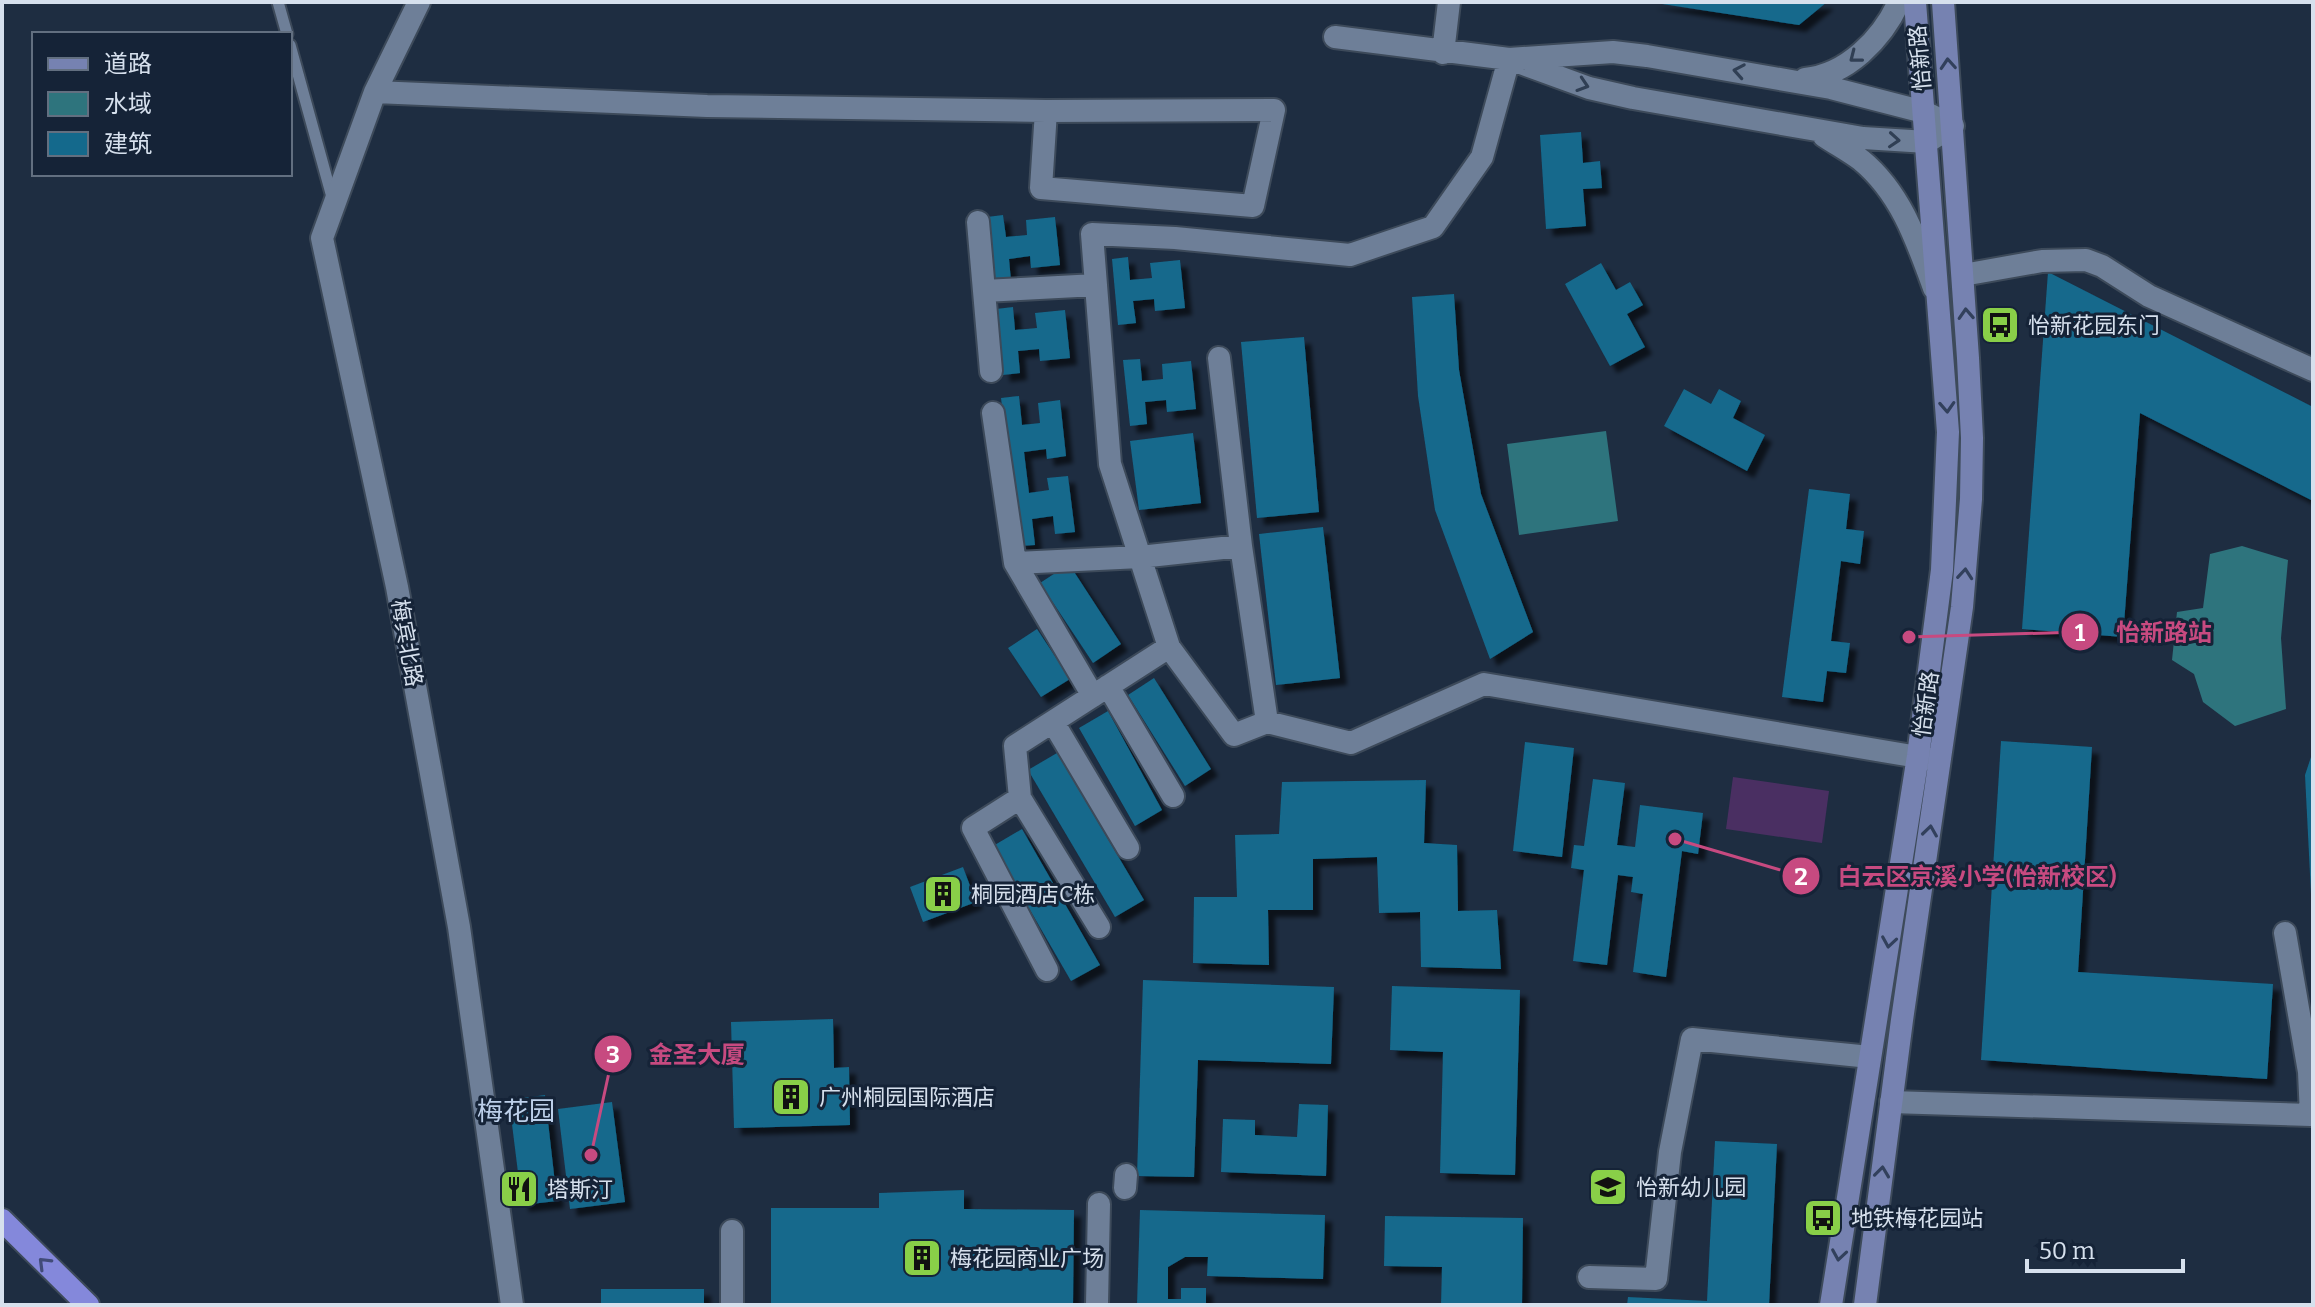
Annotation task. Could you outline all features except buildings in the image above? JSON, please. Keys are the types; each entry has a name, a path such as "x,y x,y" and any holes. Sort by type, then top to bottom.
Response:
{"highway":[{"path":"2,1220 88,1305"}],"main road":[{"name":"怡新路","path":"1865,1305 1930,758 1946,510 1948,432 1915,2"},
{"name":"怡新路","path":"1831,1305 1870,1057 1962,607 1971,499 1972,438 1943,2"}],"street":[{"name":"梅宾北路","path":"419,2 375,92 322,238 397,587 459,927 512,1305"},
{"path":"1443,53 1449,2"},
{"path":"1789,80 1818,78 1853,60 1875,39 1899,2"},
{"path":"1335,37 1509,59 1613,52 1831,88 1924,112 1953,126"},
{"path":"1509,59 1589,88 1633,98 1863,138 1927,142 1953,126"},
{"path":"1509,59 1482,157 1433,227 1350,255 1175,238 1092,234 1110,464 1169,647 1234,735 1267,722 1351,743 1484,684 1930,758"},
{"path":"375,92 707,106 1046,111 1274,110 1253,206 1041,188 1046,111"},
{"path":"1813,129 1858,157 1886,186 1908,223 1939,301"},
{"path":"978,222 991,371"},
{"path":"1963,275 2042,261 2086,260 2102,266 2149,296 2313,370"},
{"path":"984,291 1096,285"},
{"path":"1219,358 1241,546 1267,722"},
{"path":"993,413 1015,563 1173,796"},
{"path":"1015,563 1140,557 1241,546"},
{"path":"1099,927 1020,798 1015,746 1169,647"},
{"path":"1053,722 1128,848"},
{"path":"1020,798 973,828 1047,970"},
{"path":"1891,1102 2312,1114 2309,1072 2285,933"},
{"path":"1589,1277 1656,1279 1670,1152 1692,1039 1870,1057"},
{"path":"1097,1305 1099,1204"},
{"path":"732,1231 732,1305"}],"lane":[{"path":"278,2 286,32"},
{"path":"292,52 333,202"}],"shaded area":[{"path":"1733,777 1829,791 1822,843 1726,829"}],"water":[{"path":"1606,431 1618,521 1519,535 1507,444"},
{"path":"2242,546 2288,560 2281,638 2286,709 2235,726 2203,702 2194,674 2172,660 2177,612 2203,608 2210,554"}],"place":[{"name":"怡新花园东门","path":"2000,325"},
{"name":"怡新路站","path":"1909,637"},
{"name":"白云区京溪小学(怡新校区)","path":"1675,839"},
{"name":"桐园酒店C栋","path":"943,894"},
{"name":"广州桐园国际酒店","path":"791,1097"},
{"name":"金圣大厦","path":"591,1155"},
{"name":"怡新幼儿园","path":"1608,1187"},
{"name":"塔斯汀","path":"519,1189"},
{"name":"地铁梅花园站","path":"1823,1218"},
{"name":"梅花园商业广场","path":"922,1258"}],"district":[{"name":"梅花园","path":"516,1111"}]}
